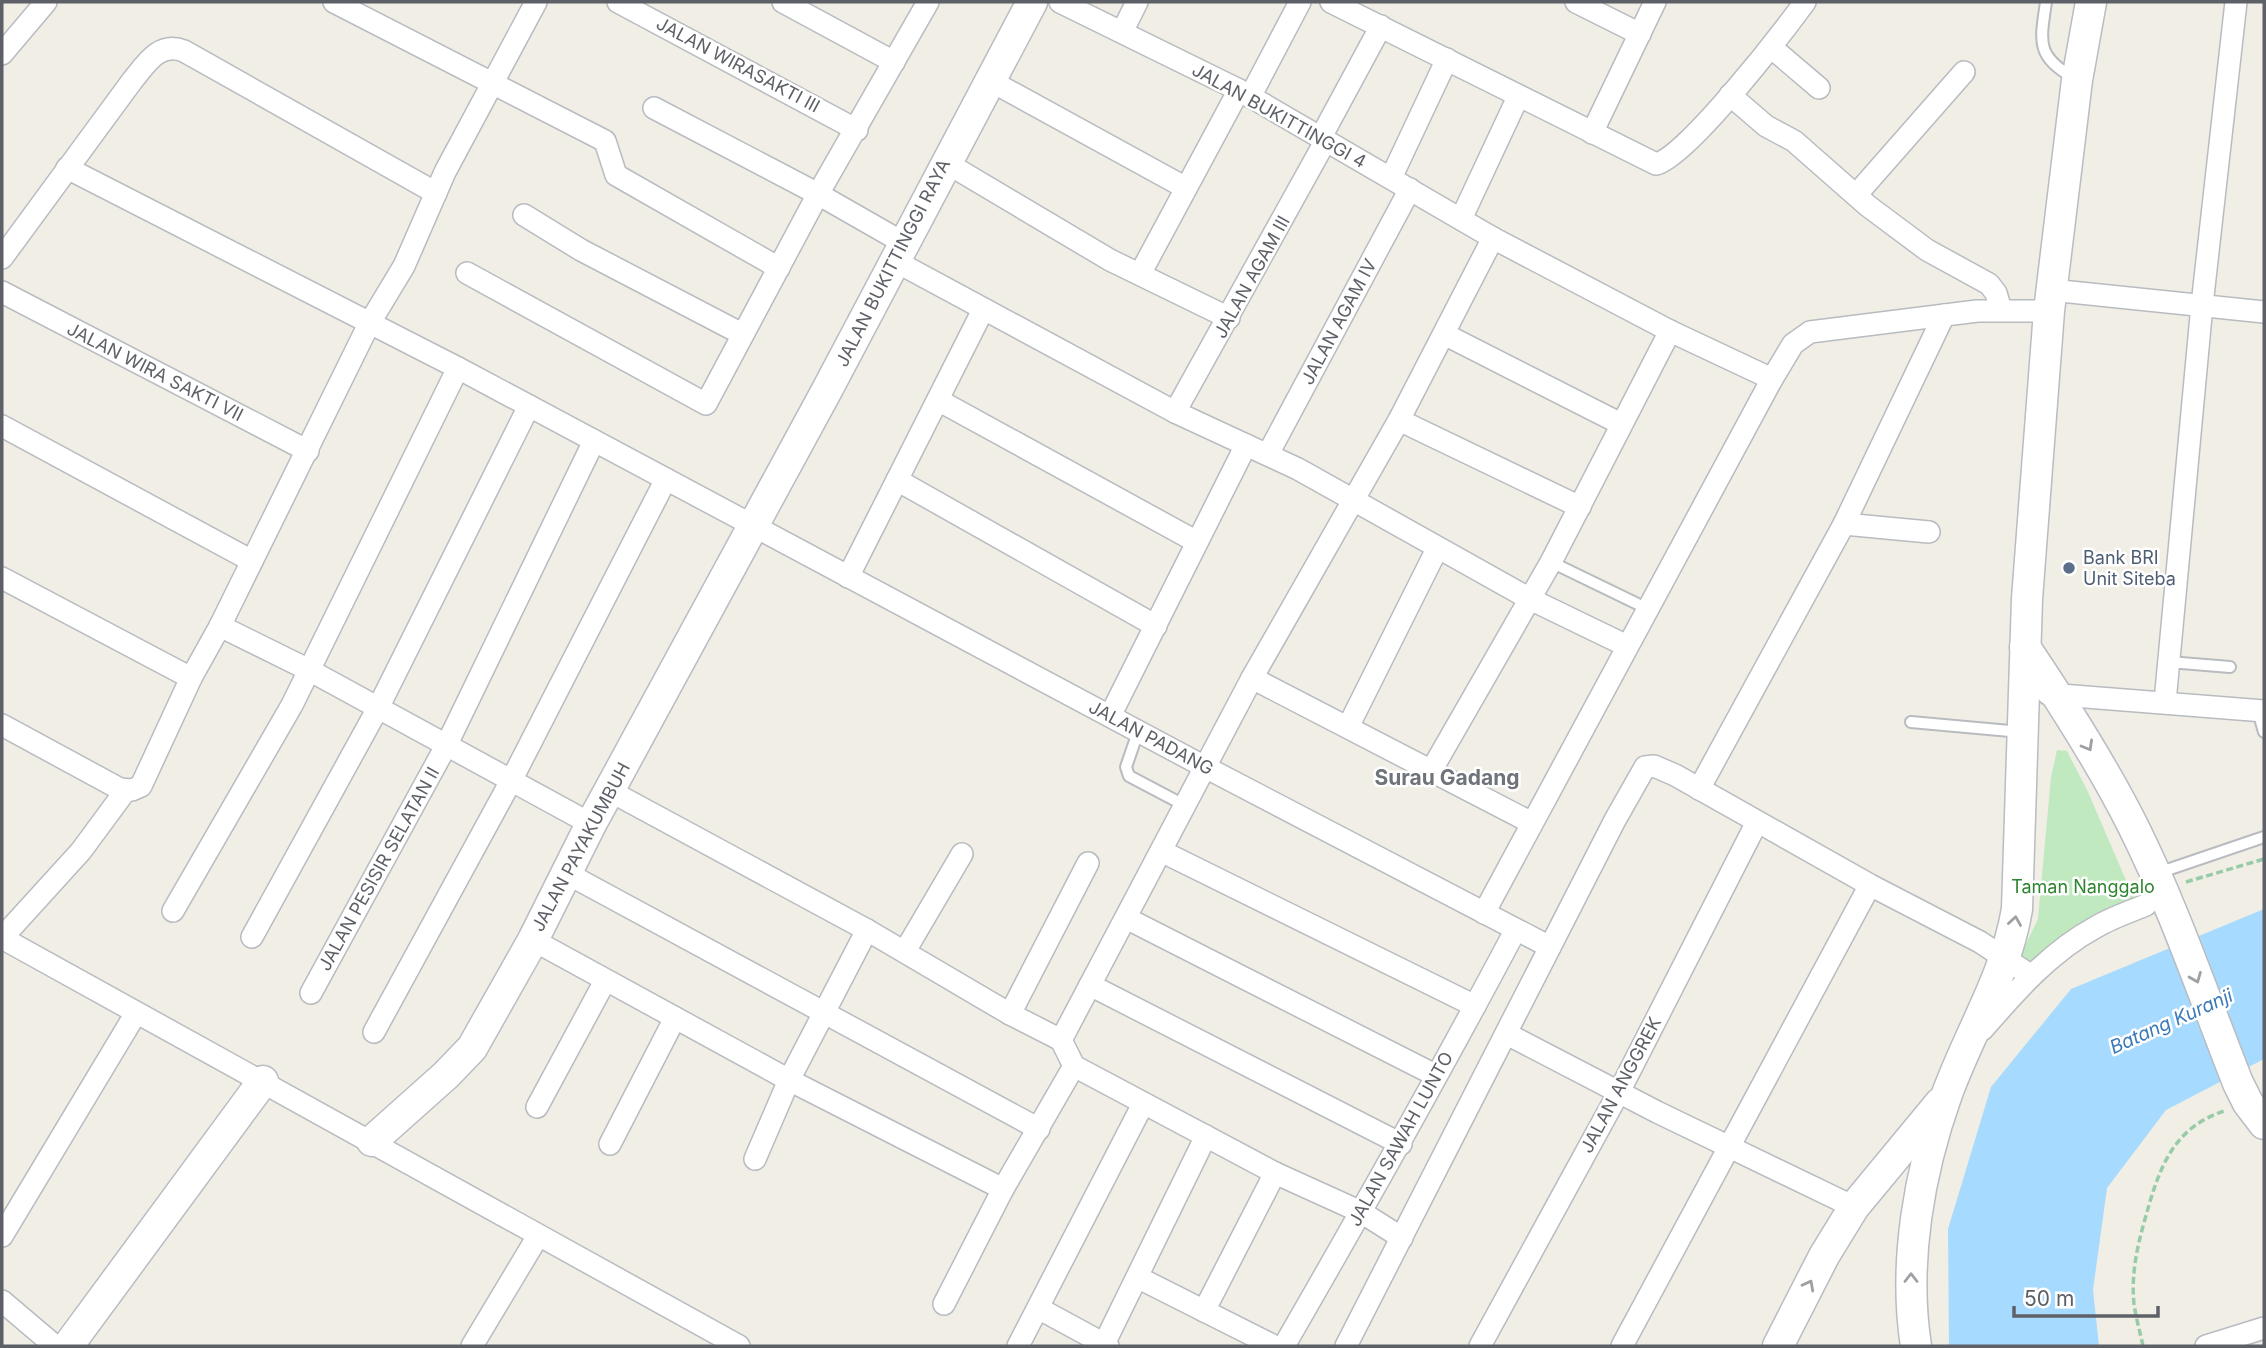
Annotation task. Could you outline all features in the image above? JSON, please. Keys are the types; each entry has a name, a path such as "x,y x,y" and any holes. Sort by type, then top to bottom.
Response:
{"main road":[{"name":"JALAN BUKITTINGGI RAYA","path":"754,525 1032,2"},
{"path":"1916,1346 1911,1272 1923,1182 1947,1093 1970,1044 2013,935 2019,885 2025,648 2050,301 2077,80 2091,2"},
{"name":"JALAN PAYAKUMBUH","path":"372,1141 467,1053 533,940 592,824 754,525"},
{"path":"2025,648 2057,694 2132,825 2158,896 2250,1103"},
{"path":"68,1346 263,1081"},
{"path":"1778,1346 1824,1256 1854,1207 1947,1093"},
{"path":"1890,1163 1923,1182"}],"street":[{"path":"2,54 46,2"},
{"path":"334,2 605,141 616,175 779,268"},
{"path":"2,725 126,790 136,789 145,781 191,678 308,451 369,324 404,265 436,193 536,2"},
{"name":"JALAN WIRASAKTI III","path":"618,2 857,130"},
{"path":"783,2 894,62"},
{"path":"467,272 706,404 818,194 928,2"},
{"name":"JALAN BUKITTINGGI 4","path":"1060,2 1245,94 1493,238 1670,331 1772,379"},
{"path":"1122,32 1137,2"},
{"path":"1140,274 1186,188 1300,2"},
{"path":"1331,2 1518,97 1659,164 1673,155 1730,95 1772,48 1805,2"},
{"path":"1577,2 1640,34"},
{"path":"1592,133 1656,2"},
{"path":"2165,702 2202,305 2236,2"},
{"name":"JALAN AGAM III","path":"1175,412 1229,318 1381,26"},
{"path":"2,258 67,167 155,54 171,47 184,51 436,193"},
{"path":"1772,48 1819,88"},
{"name":"JALAN AGAM IV","path":"1268,454 1400,184 1447,60"},
{"path":"1856,195 1964,72"},
{"path":"989,80 1186,188"},
{"path":"1730,95 1766,126 1794,141 1856,195 1927,250 1989,284 1996,293 2001,310"},
{"path":"1461,219 1518,97"},
{"path":"654,108 818,194 983,310 1175,412 1268,454 1530,599 1628,646"},
{"path":"945,162 1110,260 1229,318"},
{"name":"JALAN PADANG","path":"67,167 529,406 1205,767 1550,947"},
{"path":"524,215 581,250 742,334"},
{"path":"1061,1040 1252,678 1351,500 1399,420 1493,238"},
{"name":"JALAN WIRA SAKTI VII","path":"2,292 308,451"},
{"path":"1484,913 1793,344 1810,332 2001,310 2050,301 2202,305 2264,312"},
{"path":"848,577 983,310"},
{"path":"1699,789 1844,524 1944,315"},
{"path":"1431,771 1551,562 1670,331"},
{"path":"1444,334 1621,424"},
{"path":"173,911 292,705 458,369"},
{"path":"938,400 1197,542"},
{"path":"251,937 378,708 529,406"},
{"path":"1399,420 1580,507"},
{"path":"2,426 252,561"},
{"name":"JALAN PESISIR SELATAN II","path":"312,993 447,744 594,441"},
{"path":"1110,716 1246,445"},
{"path":"374,1032 512,779 666,479"},
{"path":"897,480 1156,626"},
{"path":"1844,524 1929,532"},
{"path":"1348,727 1437,549"},
{"path":"2,578 191,678"},
{"path":"220,626 309,670 592,824"},
{"path":"1252,678 1532,823"},
{"path":"2025,693 2165,702 2262,718"},
{"path":"1346,1346 1644,768 1654,766 1699,789 1870,885 2006,957 2030,975"},
{"path":"126,790 81,851 2,938 739,1346"},
{"path":"610,791 825,910 867,930 1010,1014 1061,1040 1074,1066 1275,1173 1361,1212 1402,1238"},
{"name":"JALAN ANGGREK","path":"1480,1346 1619,1092 1757,822"},
{"path":"1161,851 1475,1006"},
{"path":"905,951 962,855"},
{"path":"1010,1014 1088,863"},
{"path":"568,874 1040,1129"},
{"path":"1622,1346 1870,885"},
{"path":"1970,1044 2030,975 2084,934 2158,896"},
{"path":"1126,918 1435,1075"},
{"path":"755,1159 789,1080 867,930"},
{"name":"JALAN SAWAH LUNTO","path":"1284,1346 1401,1144 1435,1075 1515,931"},
{"path":"533,940 789,1080 1003,1189"},
{"path":"537,1107 604,981"},
{"path":"1090,985 1401,1144"},
{"path":"2,1236 136,1013"},
{"path":"610,1144 675,1018"},
{"path":"1507,1034 1728,1148 1854,1207"},
{"path":"944,1304 1003,1189 1074,1066"},
{"path":"1018,1346 1143,1104"},
{"path":"1038,1308 1106,1345 1206,1136"},
{"path":"1204,1311 1275,1173"},
{"path":"472,1346 538,1236"},
{"path":"1139,1278 1274,1346"},
{"path":"2,1301 55,1346"},
{"path":"2206,1346 2264,1328"}],"lane":[{"path":"2046,2 2041,37 2045,54 2054,66 2077,80"},
{"path":"1551,562 1648,609"},
{"path":"2169,662 2230,667"},
{"path":"1911,722 2024,733"},
{"path":"1139,732 1126,767 1129,776 1185,806"},
{"path":"2158,896 2264,837"}],"path":[{"path":"2158,896 2264,859"},
{"path":"2143,1346 2134,1303 2135,1256 2162,1163 2172,1149 2201,1121 2250,1103"}],"green space":[{"name":"Taman Nanggalo","path":"2057,750 2067,751 2088,792 2138,908 2033,973 2020,956 2038,919 2051,777"}],"water":[{"name":"Batang Kuranji","path":"2264,909 2264,1059 2166,1110 2107,1188 2093,1290 2099,1346 1949,1346 1948,1229 1991,1087 2071,989"}],"place":[{"name":"Bank BRI Unit Siteba","path":"2069,568"}],"district":[{"name":"Surau Gadang","path":"1447,778"}]}
